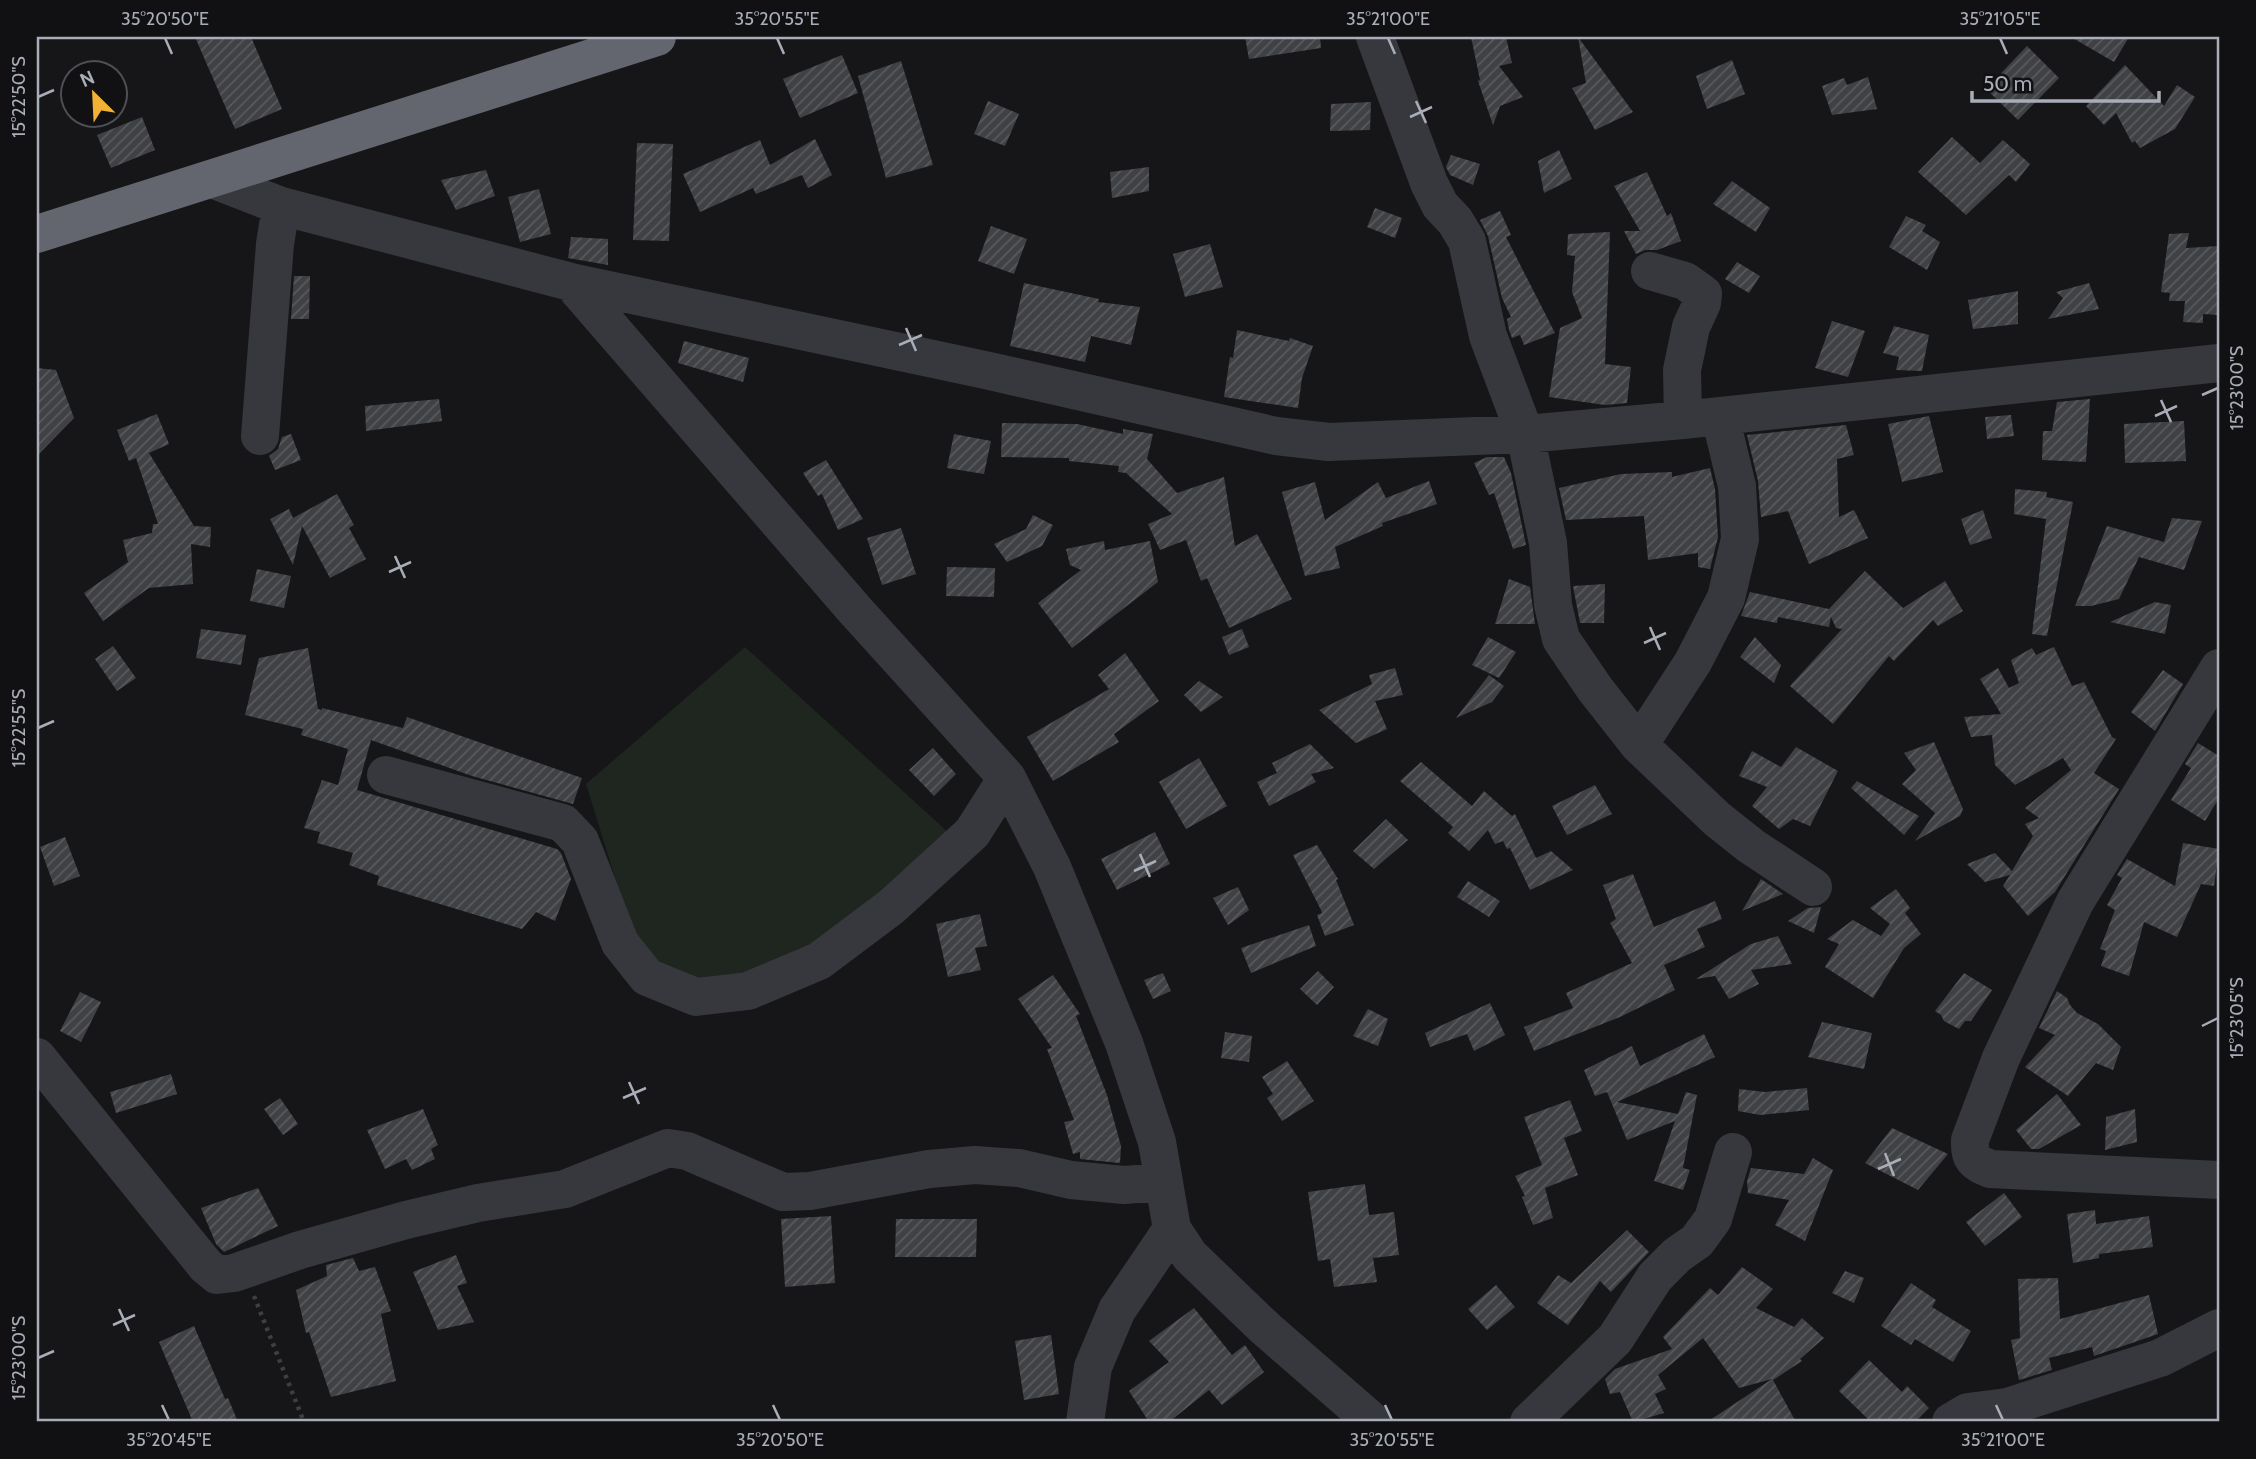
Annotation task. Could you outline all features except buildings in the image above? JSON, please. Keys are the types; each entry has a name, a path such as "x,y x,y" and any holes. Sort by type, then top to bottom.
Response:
{"highway":[{"path":"37,234 657,37"}],"street":[{"path":"1375,37 1429,183 1440,205 1455,221 1467,241 1488,336 1525,434 1548,543 1553,605 1561,639 1595,689 1639,745 1717,819 1751,846 1813,887"},
{"path":"212,179 281,206 571,282 958,364 1276,436 1329,442 1525,434 1683,420 2219,363"},
{"path":"260,436 275,244 281,206"},
{"path":"1650,271 1685,281 1703,294 1702,303 1691,327 1682,370 1683,420"},
{"path":"571,282 854,609 1007,778 1052,867 1124,1043 1157,1142 1172,1229 1190,1256 1265,1328 1373,1422"},
{"path":"1639,745 1693,662 1726,598 1740,539 1737,486 1720,416"},
{"path":"2219,668 2075,902 2001,1058 1970,1140 1970,1152 1976,1163 1990,1169 2219,1180"},
{"path":"386,775 563,823 580,841 620,943 648,977 696,997 748,991 819,961 891,907 972,833 1007,778"},
{"path":"37,1057 206,1266 217,1275 406,1220 478,1203 565,1189 668,1147 687,1151 783,1192 810,1191 929,1169 975,1165 1019,1168 1071,1181 1124,1185 1164,1182"},
{"path":"1530,1422 1615,1339 1655,1277 1677,1255 1697,1241 1713,1219 1733,1152"},
{"path":"1085,1422 1093,1367 1117,1310 1172,1229"},
{"path":"1951,1422 1968,1412 2007,1407 2160,1358 2219,1328"}],"path":[{"path":"245,1269 304,1422"}],"shaded area":[{"path":"745,647 961,844 804,964 702,995 641,962 586,784"}]}
